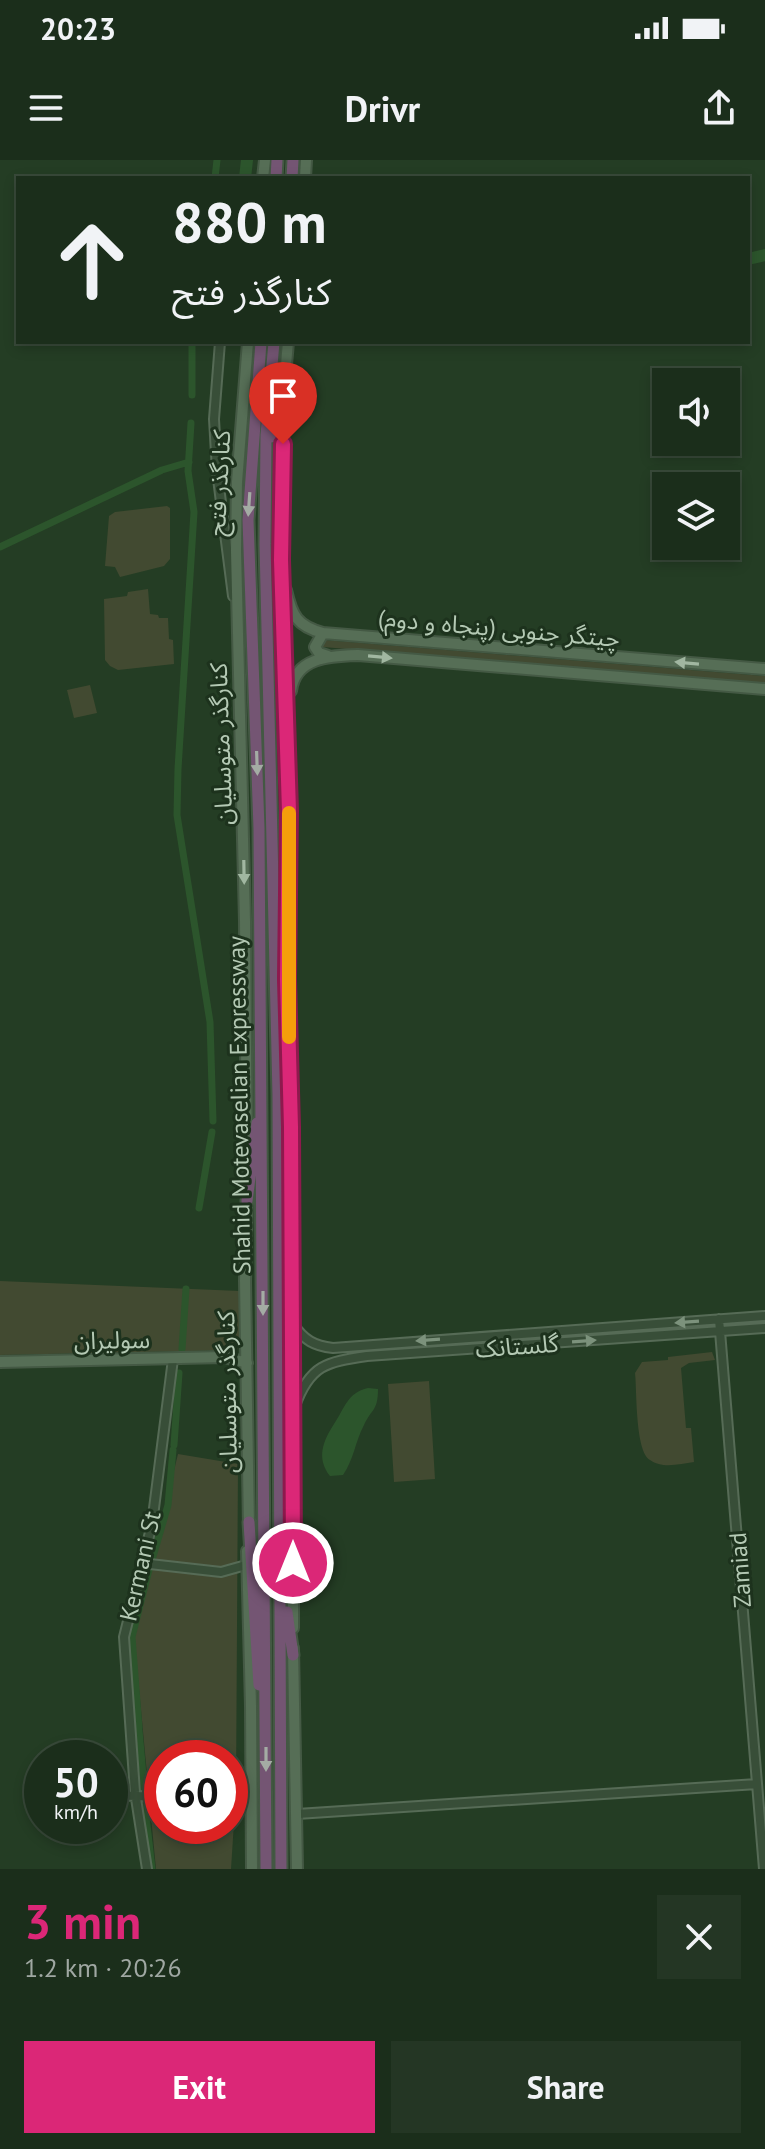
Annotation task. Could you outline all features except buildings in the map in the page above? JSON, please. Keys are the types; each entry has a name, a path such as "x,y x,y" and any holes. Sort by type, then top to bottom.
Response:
{"highway":[{"name":"Shahid Motevaselian Expressway","path":"261,344 248,520 259,828 266,1869"},
{"name":"Shahid Motevaselian Expressway","path":"274,344 266,461 265,544 278,1095 281,1869"},
{"path":"266,461 284,384"},
{"path":"278,1095 287,979"},
{"path":"247,1201 250,1160 262,1095"},
{"path":"249,1522 259,1693 266,1732"},
{"path":"281,1563 293,1655"}],"main road":[{"name":"کنارگذر فتح","path":"238,626 237,482 248,344"},
{"path":"288,344 284,384 281,560 287,717 297,1869"},
{"path":"281,560 287,595 297,621 304,628 323,633 315,647 319,653 328,656"},
{"name":"کنارگذر متوسلیان","path":"238,626 245,921 249,1522 246,1565 251,1676 252,1869"},
{"name":"چیتگر جنوبی (پنجاه و دوم)","path":"323,633 765,669"},
{"name":"چیتگر جنوبی (پنجاه و دوم)","path":"328,656 358,655 765,689"},
{"path":"287,717 296,673 304,665 328,656"},
{"path":"225,1357 247,1345"},
{"path":"225,1357 247,1363"},
{"name":"سولیران","path":"0,1362 225,1357"}],"street":[{"path":"220,344 214,419 218,492 238,626"},
{"name":"گلستانک","path":"293,1324 302,1337 322,1347 333,1348 765,1316"},
{"name":"Zamiad","path":"719,1319 764,1869"},
{"name":"گلستانک","path":"294,1408 302,1385 314,1371 332,1361 765,1328"},
{"path":"366,1344 367,1356"},
{"name":"Kermani St","path":"147,1869 136,1796 124,1637 154,1510 173,1359"},
{"path":"141,1563 221,1572 246,1565"},
{"path":"297,1814 757,1784"},
{"path":"128,1796 144,1796"}],"shaded area":[{"path":"170,508 170,559 164,566 120,577 115,567 105,566 109,516 115,512"},
{"path":"148,589 150,614 168,618 174,664 118,670 105,660 104,599"},
{"path":"324,640 765,676 765,684 319,646"},
{"path":"90,685 97,713 74,718 67,690"},
{"path":"0,1281 240,1291 240,1346 237,1350 0,1355"},
{"path":"712,1352 715,1360 689,1363 681,1368 686,1428 691,1428 694,1462 671,1465 655,1463 645,1454 642,1445 635,1373 642,1362"},
{"path":"429,1381 435,1479 394,1482 388,1384"},
{"path":"368,1388 378,1389 376,1406 361,1431 343,1475 330,1476 322,1456 327,1437 351,1397"},
{"path":"178,1454 238,1464 236,1740 144,1742 134,1636"},
{"path":"154,1844 233,1844 231,1869 156,1869"}],"waterway":[{"path":"215,176 217,160"},
{"path":"245,176 247,160"},
{"path":"750,259 765,255"},
{"path":"192,344 192,395"},
{"path":"191,423 188,471 194,512 177,815 210,1022 213,1121"},
{"path":"0,547 162,470 189,462"},
{"path":"199,1208 212,1132"},
{"path":"182,1349 186,1289"},
{"path":"174,1445 179,1373"},
{"path":"152,1560 168,1505 173,1450"},
{"path":"139,1728 132,1637 149,1570"},
{"path":"139,1730 144,1786"},
{"path":"149,1844 152,1869"}],"slow traffic":[{"path":"289,813 289,1037"}],"route":[{"path":"283,444 280,535 289,811 287,979 294,1408 293,1563"}]}
